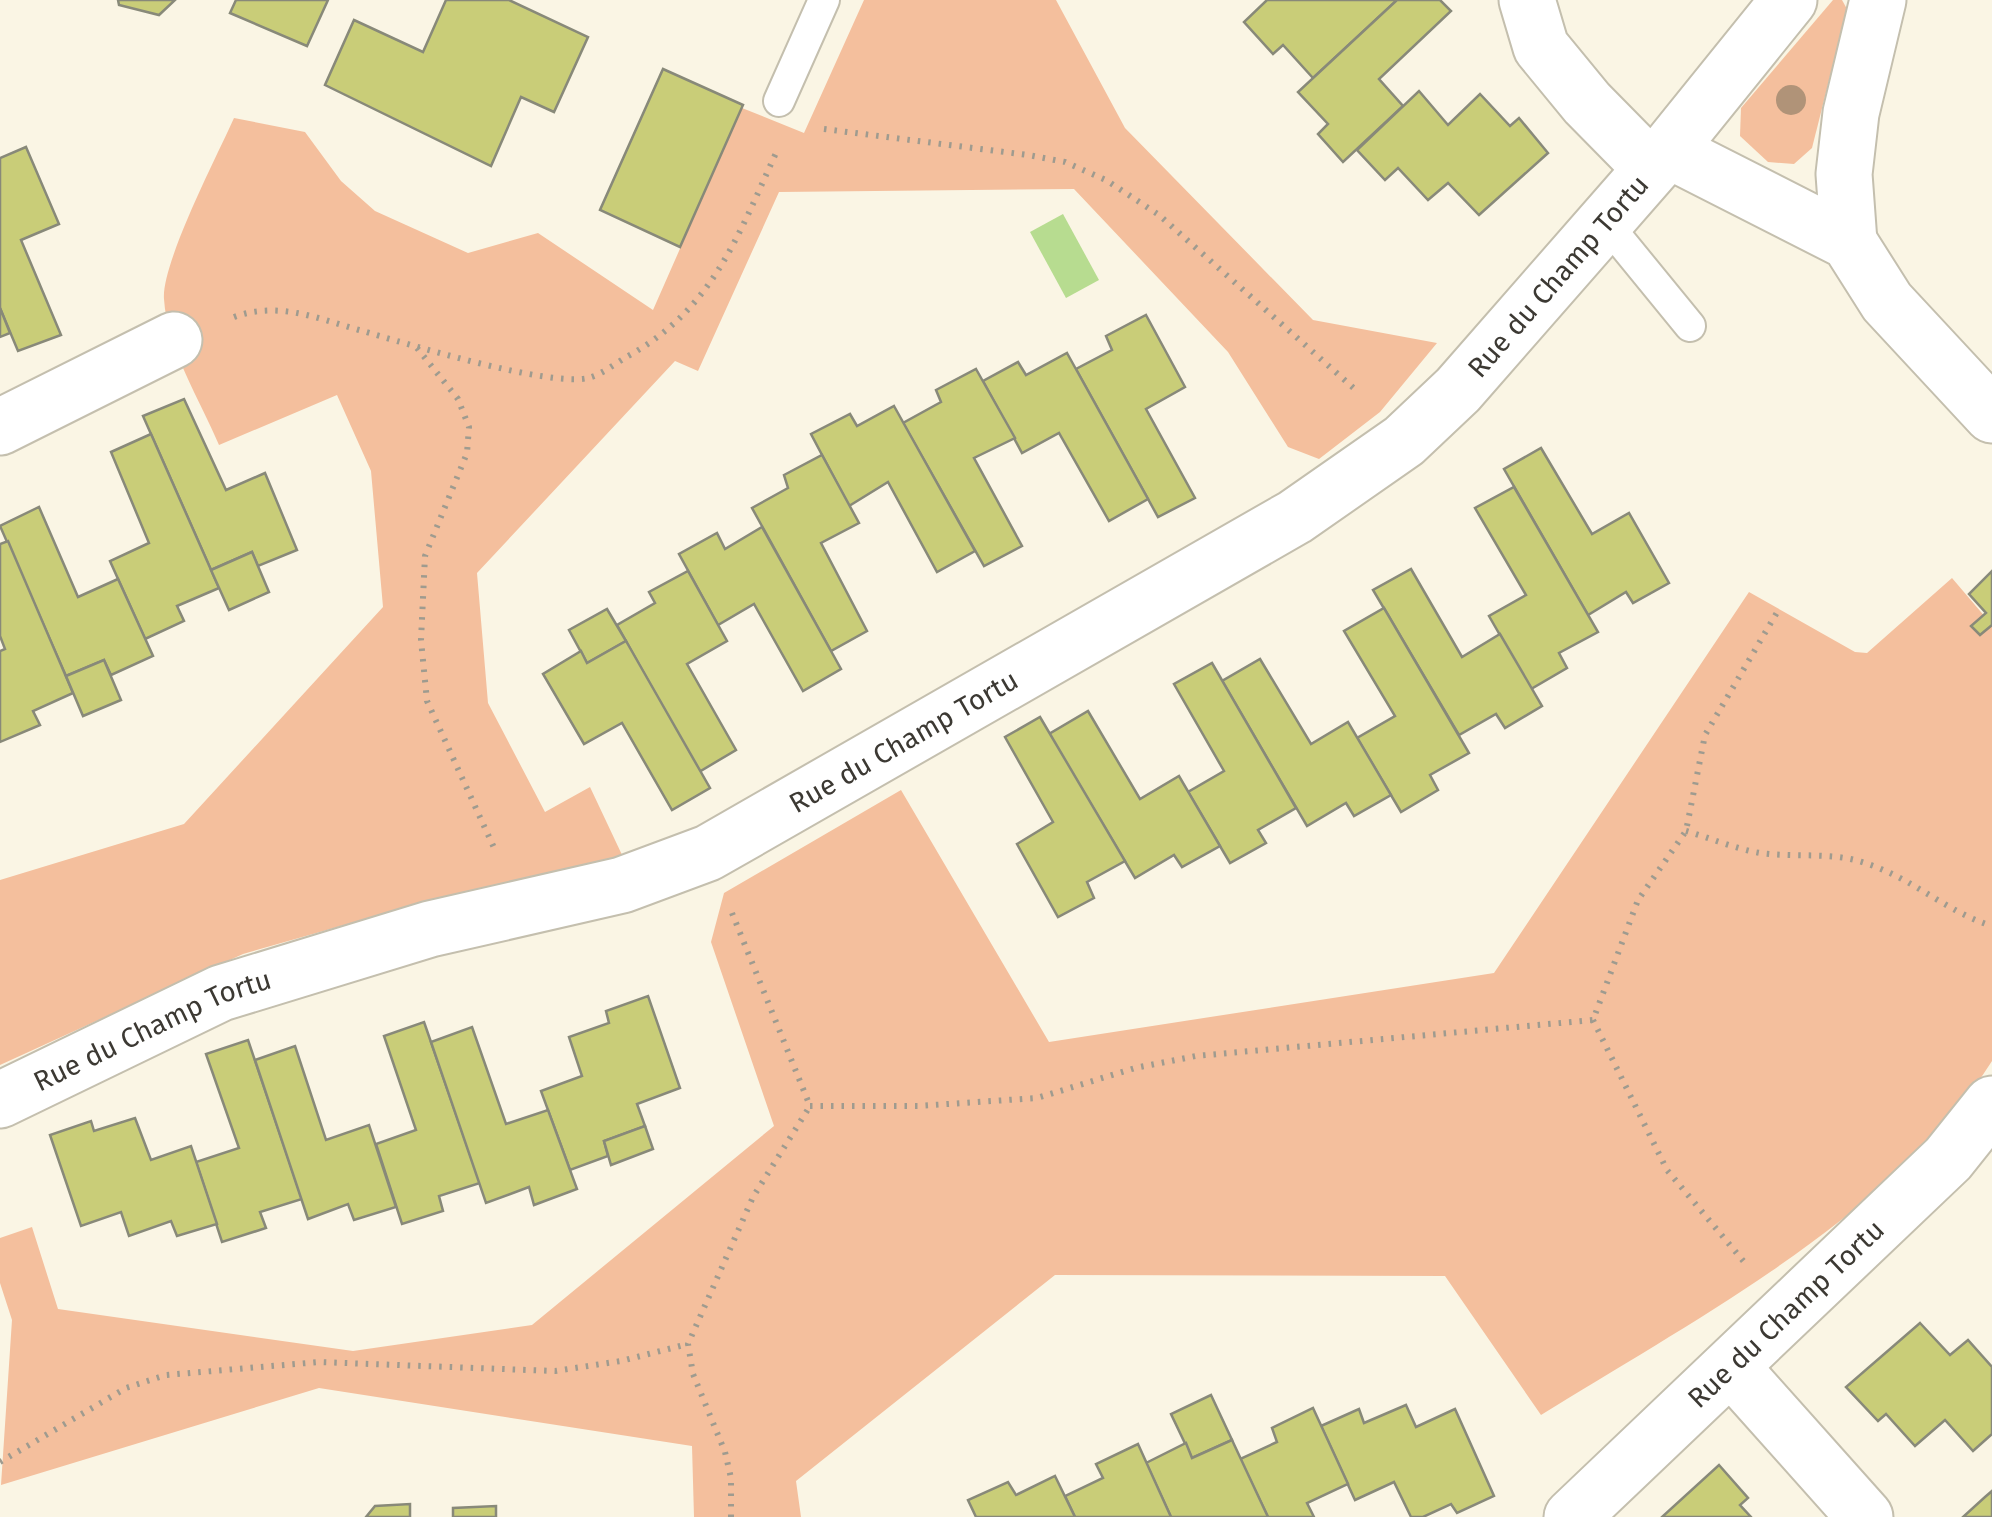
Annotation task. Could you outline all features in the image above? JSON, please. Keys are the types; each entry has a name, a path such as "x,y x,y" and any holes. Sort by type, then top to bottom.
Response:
{"street":[{"path":"1527,0 1540,47 1586,102 1660,159"},
{"name":"Rue du Champ Tortu","path":"0,1100 221,993 430,929 622,885 708,853 1295,517 1404,441 1458,390 1660,159 1789,0"},
{"path":"1878,0 1851,112 1844,174 1849,242 1887,302 1992,415"},
{"name":"Rue du Champ Tortu","path":"1660,159 1849,242"},
{"path":"0,428 174,340"},
{"name":"Rue du Champ Tortu","path":"1572,1517 1948,1159 1992,1104"},
{"path":"1732,1368 1865,1517"}],"lane":[{"path":"784,113 824,0"},
{"path":"1605,222 1690,326"}],"path":[{"path":"174,340 255,310 294,311 416,347 558,379 590,378 665,336 722,270 784,113 1065,162 1106,180 1159,215 1380,412 1404,441"},
{"path":"416,347 458,399 469,427 467,452 425,556 421,640 427,701 520,907"},
{"path":"1779,608 1705,735 1686,831 1638,900 1593,1020 1667,1170 1787,1312"},
{"path":"1686,831 1758,853 1835,855 1868,864 1904,880 1959,916 1992,926"},
{"path":"708,853 810,1106"},
{"path":"810,1106 918,1106 1037,1098 1135,1068 1196,1056 1593,1020"},
{"path":"731,1517 731,1478 725,1452 693,1374 688,1344 753,1197 810,1106"},
{"path":"0,1462 126,1388 166,1375 319,1362 555,1371 621,1361 688,1344"}],"shaded area":[{"path":"864,0 1056,0 1125,128 1313,320 1437,343 1380,412 1319,459 1288,447 1228,352 1074,189 779,192 698,371 675,361 477,573 488,703 545,812 590,787 623,857 425,902 243,954 0,1065 0,880 184,824 383,607 371,471 337,395 219,445 171,336 164,299 171,261 234,118 305,132 341,181 375,211 468,253 538,233 653,310 742,108 804,133"},
{"path":"1833,0 1842,0 1847,9 1812,148 1794,164 1768,162 1740,136 1741,108"},
{"path":"1063,214 1099,280 1066,298 1030,232"},
{"path":"1952,578 1992,625 1992,1061 1951,1117 1902,1168 1846,1216 1724,1302 1541,1415 1445,1276 1055,1275 796,1481 801,1517 694,1517 692,1446 319,1388 1,1485 12,1320 0,1283 0,1238 32,1227 58,1309 353,1351 532,1325 774,1126 711,942 724,893 901,790 1049,1042 1494,973 1749,592 1855,652 1867,653"}],"building":[{"path":"118,0 175,0 159,15 119,5"},
{"path":"236,0 328,0 307,46 230,13"},
{"path":"446,0 509,0 588,37 554,112 521,97 491,166 325,85 354,20 423,52"},
{"path":"1267,0 1397,0 1313,78 1283,45 1273,54 1244,22"},
{"path":"1397,0 1440,0 1451,11 1379,79 1403,106 1343,162 1318,134 1328,124 1298,92"},
{"path":"663,69 743,105 680,247 600,210"},
{"path":"1419,91 1448,125 1480,94 1510,126 1519,118 1548,153 1479,215 1448,183 1428,200 1398,168 1385,180 1357,150"},
{"path":"26,147 59,224 21,240 61,335 18,351 0,308 0,158"},
{"path":"0,308 10,333 0,337"},
{"path":"1146,315 1185,387 1146,409 1195,498 1158,517 1076,369 1112,350 1106,336"},
{"path":"1067,353 1148,499 1109,521 1059,433 1022,453 983,381 1018,362 1026,375"},
{"path":"976,369 1015,438 974,458 1022,546 984,566 903,423 941,402 936,390"},
{"path":"184,399 226,490 265,473 297,550 258,566 252,552 211,570 143,416"},
{"path":"894,406 975,551 937,572 888,482 849,506 811,434 850,414 857,426"},
{"path":"151,434 219,588 177,606 184,621 145,639 110,561 149,543 111,452"},
{"path":"1541,448 1592,534 1629,513 1669,583 1633,603 1626,592 1588,615 1504,469"},
{"path":"822,455 859,523 821,543 867,631 831,651 752,508 788,488 784,475"},
{"path":"1514,487 1598,632 1559,653 1567,668 1531,689 1489,616 1526,595 1475,508"},
{"path":"39,507 78,597 118,579 153,656 111,675 104,660 66,676 0,526"},
{"path":"762,527 841,669 803,691 754,604 718,625 679,554 717,533 725,549"},
{"path":"8,541 73,693 33,711 40,725 0,742 0,651 5,649 0,636 0,544"},
{"path":"252,552 269,592 229,610 211,570"},
{"path":"1411,569 1462,657 1500,634 1542,706 1505,728 1496,714 1459,735 1373,590"},
{"path":"688,571 727,641 687,664 736,750 699,772 617,625 655,603 649,592"},
{"path":"1992,571 1992,625 1980,635 1971,626 1986,613 1969,594"},
{"path":"1384,608 1469,753 1430,775 1438,790 1401,812 1357,738 1395,716 1344,631"},
{"path":"607,609 626,641 587,663 569,630"},
{"path":"626,641 710,788 672,810 622,723 584,744 543,674 581,651 587,663"},
{"path":"1260,659 1311,744 1348,722 1391,795 1354,816 1346,803 1307,826 1222,681"},
{"path":"104,660 121,700 83,716 66,676"},
{"path":"1212,663 1296,808 1258,830 1266,843 1230,863 1188,792 1224,771 1174,684"},
{"path":"1088,711 1140,799 1179,776 1220,846 1182,867 1174,855 1135,878 1049,734"},
{"path":"1040,717 1125,861 1087,882 1094,898 1058,917 1017,844 1053,822 1005,737"},
{"path":"648,996 680,1088 637,1104 645,1126 604,1141 608,1156 570,1170 541,1091 582,1076 569,1037 609,1023 606,1011"},
{"path":"424,1022 480,1183 439,1196 443,1211 402,1224 376,1144 416,1130 384,1036"},
{"path":"472,1027 506,1124 548,1110 577,1189 534,1205 529,1187 486,1203 431,1042"},
{"path":"248,1040 302,1199 260,1212 266,1228 222,1242 196,1162 239,1148 206,1054"},
{"path":"295,1046 326,1140 369,1125 396,1207 354,1220 348,1204 308,1219 255,1060"},
{"path":"135,1118 151,1160 191,1146 217,1224 177,1236 171,1221 129,1236 121,1212 81,1226 50,1135 91,1121 94,1131"},
{"path":"645,1126 653,1149 611,1165 604,1141"},
{"path":"1920,1323 1950,1355 1968,1340 1992,1367 1992,1434 1973,1451 1945,1420 1915,1446 1886,1414 1878,1421 1846,1387"},
{"path":"1211,1395 1232,1440 1192,1458 1171,1414"},
{"path":"1406,1405 1416,1427 1455,1409 1494,1496 1457,1513 1451,1504 1423,1517 1411,1517 1394,1482 1355,1500 1321,1426 1359,1409 1364,1423"},
{"path":"1313,1408 1348,1484 1307,1503 1314,1517 1268,1517 1240,1459 1277,1442 1272,1428"},
{"path":"1232,1440 1268,1517 1171,1517 1146,1463 1186,1443 1192,1458"},
{"path":"1138,1444 1171,1517 1075,1517 1065,1496 1103,1478 1096,1464"},
{"path":"1719,1465 1748,1498 1740,1505 1751,1517 1662,1517"},
{"path":"1055,1476 1075,1517 976,1517 968,1500 1008,1482 1016,1495"},
{"path":"1992,1491 1992,1517 1963,1517 1985,1497"},
{"path":"410,1504 410,1517 366,1517 375,1506"},
{"path":"496,1506 496,1517 453,1517 453,1508"}]}
